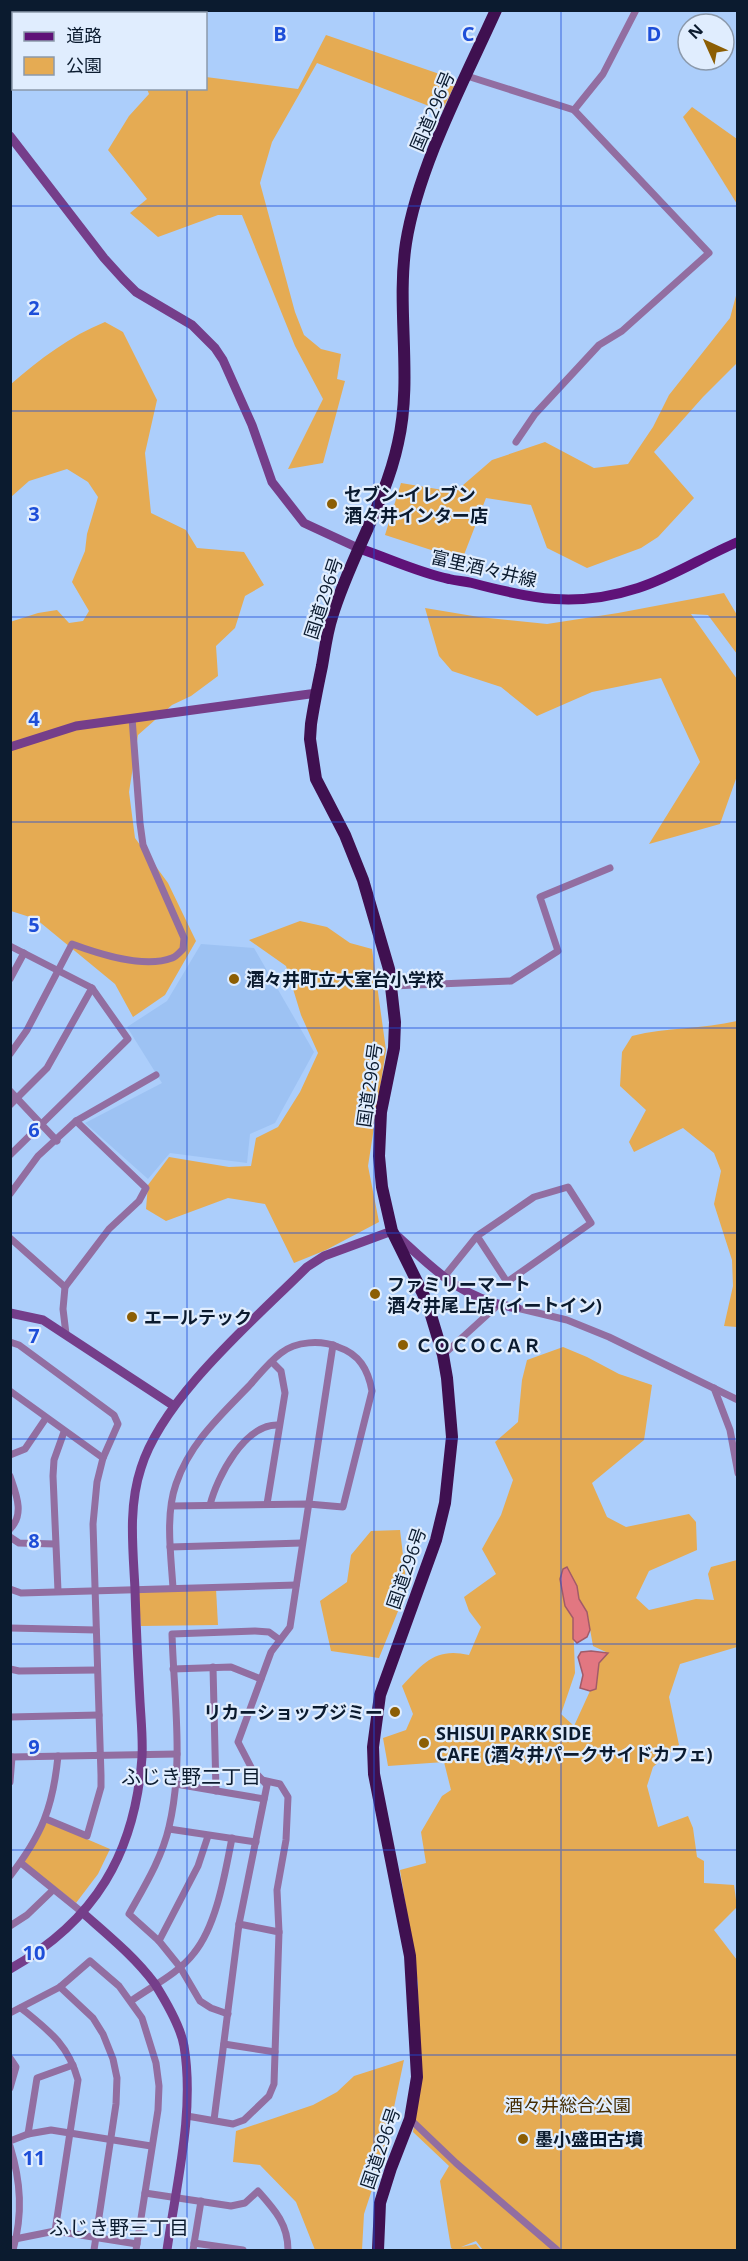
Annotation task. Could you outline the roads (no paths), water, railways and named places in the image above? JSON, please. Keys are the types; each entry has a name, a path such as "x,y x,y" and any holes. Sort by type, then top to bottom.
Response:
{"highway":[{"name":"国道296号","path":"378,2250 380,2204 410,2119 417,2077 410,1956 374,1774 373,1747 380,1695 436,1540 445,1503 452,1437 443,1356 427,1302 392,1231 382,1188 379,1156 381,1112 394,1048 395,1022 392,986 363,880 345,835 316,779 310,739 331,617 386,485 399,440 403,396 403,274 409,232 422,182 496,10"}],"main road":[{"name":"富里酒々井線","path":"358,548 448,579 524,596 568,600 620,594 640,588 738,542"}],"street":[{"path":"574,110 603,74 636,10"},
{"path":"467,76 574,110 709,253 622,332 599,345 534,414 516,442"},
{"path":"10,136 96,249 123,279 136,292 192,325 215,348 223,360 252,425 272,482 304,523 358,548"},
{"path":"10,747 76,726 317,693"},
{"path":"10,1054 27,1030 72,944 120,958 147,962 172,958 183,949 184,938 143,845 132,718"},
{"path":"392,986 511,981 558,951 540,897 610,868"},
{"path":"10,946 92,988 128,1039 10,1155"},
{"path":"10,979 24,953"},
{"path":"10,1105 47,1068 92,988"},
{"path":"10,1194 38,1156 57,1141 75,1121 156,1075"},
{"path":"10,1091 57,1141"},
{"path":"66,1334 63,1309 65,1287 109,1229 139,1201 146,1188 75,1121"},
{"path":"444,1277 477,1236 534,1197 568,1187 591,1223 507,1282 477,1236"},
{"path":"10,1969 50,1945 84,1913 102,1888 124,1843 138,1794 142,1755 132,1525 141,1468 156,1435 174,1406 217,1357 307,1267 324,1256 392,1231 444,1277 471,1296 498,1305 567,1320 588,1328 738,1400"},
{"path":"10,1238 65,1287"},
{"path":"443,1356 498,1305"},
{"path":"10,1313 44,1320 174,1406"},
{"path":"10,1342 19,1345 114,1415 118,1424 103,1458 97,1482 93,1524 101,1786 87,1836 46,1819"},
{"path":"172,1506 308,1503 343,1507 372,1391 369,1376 362,1363 347,1350 333,1345 310,1342 281,1352 196,1442 175,1485 172,1506 170,1547 172,1588"},
{"path":"214,2120 239,1924 267,1785 252,1769 238,1742 272,1652 290,1627 333,1345"},
{"path":"267,1504 285,1393 280,1371 272,1362"},
{"path":"714,1388 729,1430 738,1473"},
{"path":"10,1391 103,1458"},
{"path":"10,1455 25,1449 46,1418"},
{"path":"210,1505 214,1488 237,1451 261,1429 279,1425"},
{"path":"58,1591 54,1460 64,1431"},
{"path":"10,1476 19,1509 17,1522 10,1529"},
{"path":"10,1537 19,1543 55,1544"},
{"path":"170,1547 302,1543"},
{"path":"10,1589 21,1593 95,1592 296,1585"},
{"path":"10,1628 96,1630"},
{"path":"228,2014 200,2001 180,1967 159,1941 129,1914 152,1870 169,1829 176,1784 172,1634 255,1631 269,1632 280,1640"},
{"path":"213,1667 216,1791"},
{"path":"173,1669 231,1667 261,1679"},
{"path":"10,1669 19,1671 97,1670"},
{"path":"10,1717 99,1715"},
{"path":"10,1782 11,1757 177,1754"},
{"path":"10,1876 21,1863 46,1819 55,1789 58,1756"},
{"path":"187,2116 233,2124 244,2120 269,2096 274,2084 279,1932 278,1890 286,1840 288,1797 280,1784 262,1780"},
{"path":"176,1784 264,1799"},
{"path":"169,1829 256,1842"},
{"path":"159,1941 198,1866 208,1836"},
{"path":"131,2001 180,1967 195,1953 210,1926 232,1838"},
{"path":"21,1863 84,1913 132,1957 155,1984 168,2006 184,2043 187,2116 167,2250"},
{"path":"10,1926 27,1915 53,1890"},
{"path":"239,1924 279,1932"},
{"path":"10,2013 60,1988 90,1961 119,1986 142,2018 156,2063 159,2086 158,2110 136,2247 55,2232 13,2239"},
{"path":"60,1988 93,2018 103,2034 113,2059 117,2078 116,2104 94,2250"},
{"path":"21,2008 57,2038 73,2064 78,2080 55,2232"},
{"path":"224,2044 275,2052"},
{"path":"10,2058 16,2067 10,2088"},
{"path":"28,2133 37,2078 73,2064"},
{"path":"410,2119 456,2163 557,2250"},
{"path":"10,2141 28,2133 51,2130 151,2146"},
{"path":"10,2146 20,2184 21,2210 13,2239 13,2250"},
{"path":"145,2193 239,2206 258,2191 279,2215 285,2228 288,2250"},
{"path":"201,2201 194,2247 243,2250"}],"place":[{"name":"セブン-イレブン 酒々井インター店","path":"332,504"},
{"name":"酒々井町立大室台小学校","path":"234,979"},
{"name":"ファミリーマート 酒々井尾上店 (イートイン)","path":"375,1294"},
{"name":"エールテック","path":"132,1317"},
{"name":"ＣＯＣＯＣＡＲ","path":"403,1345"},
{"name":"リカーショップジミー","path":"395,1712"},
{"name":"SHISUI PARK SIDE CAFE (酒々井パークサイドカフェ)","path":"424,1743"},
{"name":"墨小盛田古墳","path":"523,2139"}],"district":[{"name":"ふじき野二丁目","path":"191,1776"},
{"name":"ふじき野三丁目","path":"119,2227"}],"park label":[{"name":"酒々井総合公園","path":"568,2105"}]}
